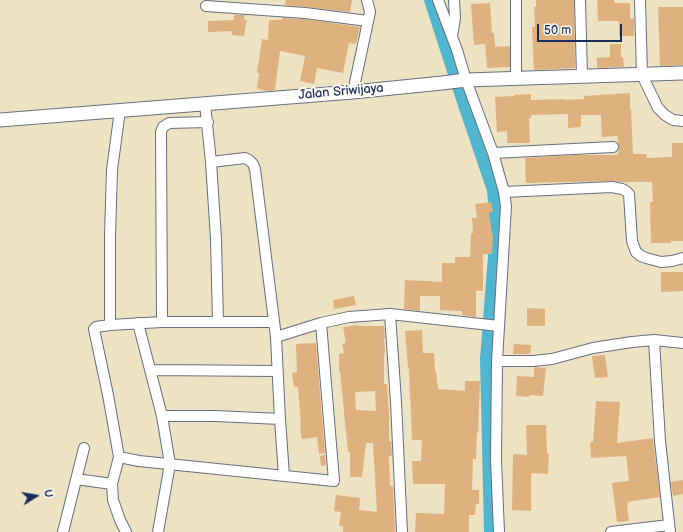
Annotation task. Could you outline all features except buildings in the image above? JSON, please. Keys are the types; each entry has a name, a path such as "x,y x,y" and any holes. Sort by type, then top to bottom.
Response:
{"street":[{"path":"353,92 370,12 367,0"},
{"path":"438,0 457,50 463,80 492,153 504,192 506,206 495,326 497,361 496,460 499,532"},
{"path":"452,36 455,18 454,0"},
{"path":"516,0 516,78"},
{"path":"580,0 582,76"},
{"path":"640,0 642,75 658,108 664,115 672,120 683,121"},
{"path":"206,6 305,13 368,21"},
{"name":"Jalan Sriwijaya","path":"0,120 353,92 463,80 683,73"},
{"path":"205,104 208,122 216,239 218,322"},
{"path":"110,325 112,170 120,110"},
{"path":"162,322 161,132 163,127 168,123 208,122"},
{"path":"492,153 613,148"},
{"path":"211,162 245,158 253,164 255,169 276,336 284,476"},
{"path":"504,192 612,187 626,190 629,194 632,241 636,252 641,256 661,262 683,258"},
{"path":"276,336 321,323 349,317 390,314 495,326"},
{"path":"390,314 402,532"},
{"path":"126,532 113,500 112,484 118,457 108,395 94,329 96,327 110,325 162,322 274,322"},
{"path":"118,457 139,461 219,470 334,481 321,323"},
{"path":"138,324 162,416 170,464 158,532"},
{"path":"497,361 533,361 552,359 593,348 632,342 654,340 683,343"},
{"path":"611,532 670,528 660,441 654,340"},
{"path":"150,370 277,371"},
{"path":"162,416 215,416 280,419"},
{"path":"63,532 84,448"},
{"path":"76,480 112,484"}],"waterway":[{"path":"430,0 493,190 495,213 494,256 486,359 490,532"}]}
